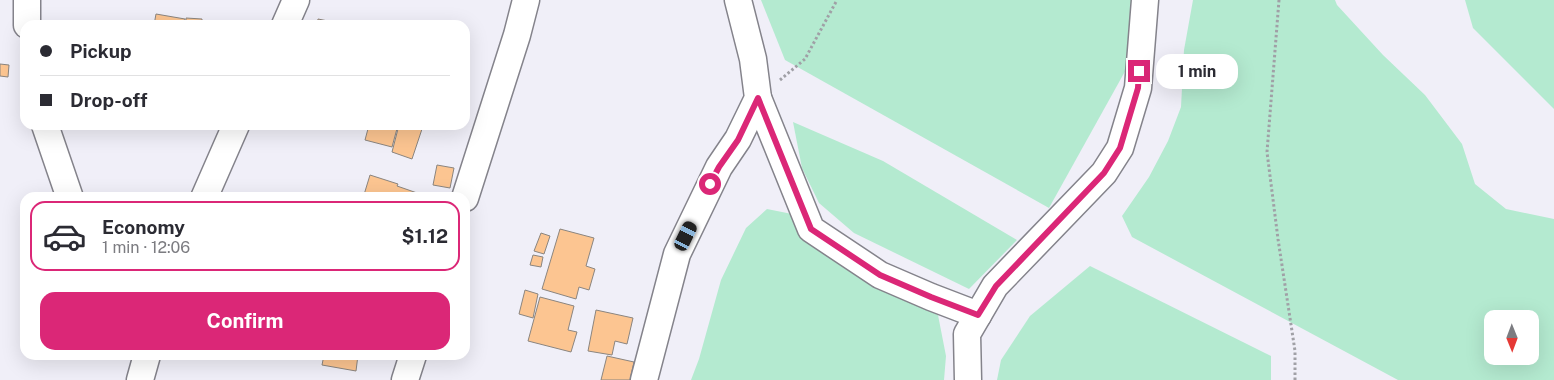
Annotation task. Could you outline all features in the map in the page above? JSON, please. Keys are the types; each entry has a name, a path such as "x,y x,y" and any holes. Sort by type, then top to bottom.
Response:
{"street":[{"path":"27,0 27,20"},
{"path":"287,20 296,0"},
{"path":"467,192 517,35 526,0"},
{"path":"738,0 753,59 758,98 811,229 880,275 978,315"},
{"path":"968,380 967,334 996,286 1104,173 1120,148 1138,88 1145,0"},
{"path":"644,380 677,254 719,167 738,140 758,98"},
{"path":"47,130 68,192"},
{"path":"207,192 234,130"},
{"path":"405,380 411,360"}],"path":[{"path":"758,98 805,59 836,0"},
{"path":"1279,0 1267,152 1278,239 1296,351 1295,380"}],"green space":[{"path":"761,0 1134,0 1128,66 1049,208 785,60"},
{"path":"1193,0 1335,0 1337,5 1383,55 1425,95 1462,144 1475,184 1506,209 1554,219 1554,380 1398,380 1132,237 1122,216 1149,177 1168,141 1181,107 1184,50"},
{"path":"1465,0 1554,0 1554,109 1473,28"},
{"path":"793,122 883,161 1017,240 969,289 854,233 819,203 802,168"},
{"path":"767,209 792,214 882,288 938,315 946,356 944,380 691,380 699,359 721,280 746,228"},
{"path":"1090,266 1271,356 1271,380 997,380 1001,360 1030,316"}],"building":[{"path":"156,14 185,19 185,20 155,20"},
{"path":"186,18 202,19 202,20 186,20"},
{"path":"0,64 9,65 8,77 0,76"},
{"path":"368,130 397,130 392,147 365,140"},
{"path":"398,130 422,130 412,159 392,152"},
{"path":"437,165 454,168 450,188 433,185"},
{"path":"370,175 398,184 397,186 414,192 365,192"},
{"path":"560,229 594,238 586,266 595,269 589,290 579,287 576,299 542,289"},
{"path":"541,233 550,236 544,254 534,251"},
{"path":"533,255 543,257 541,267 530,265"},
{"path":"525,290 538,294 533,318 519,314"},
{"path":"540,297 574,306 568,330 577,332 571,352 528,341"},
{"path":"596,310 633,318 627,344 615,341 612,355 588,351"},
{"path":"607,356 634,362 630,380 601,380"},
{"path":"323,360 357,360 356,371 322,365"}],"route":[{"path":"710,184 719,167 738,140 758,98 811,229 880,275 978,315 996,286 1104,173 1120,148 1138,88 1139,71"}]}
